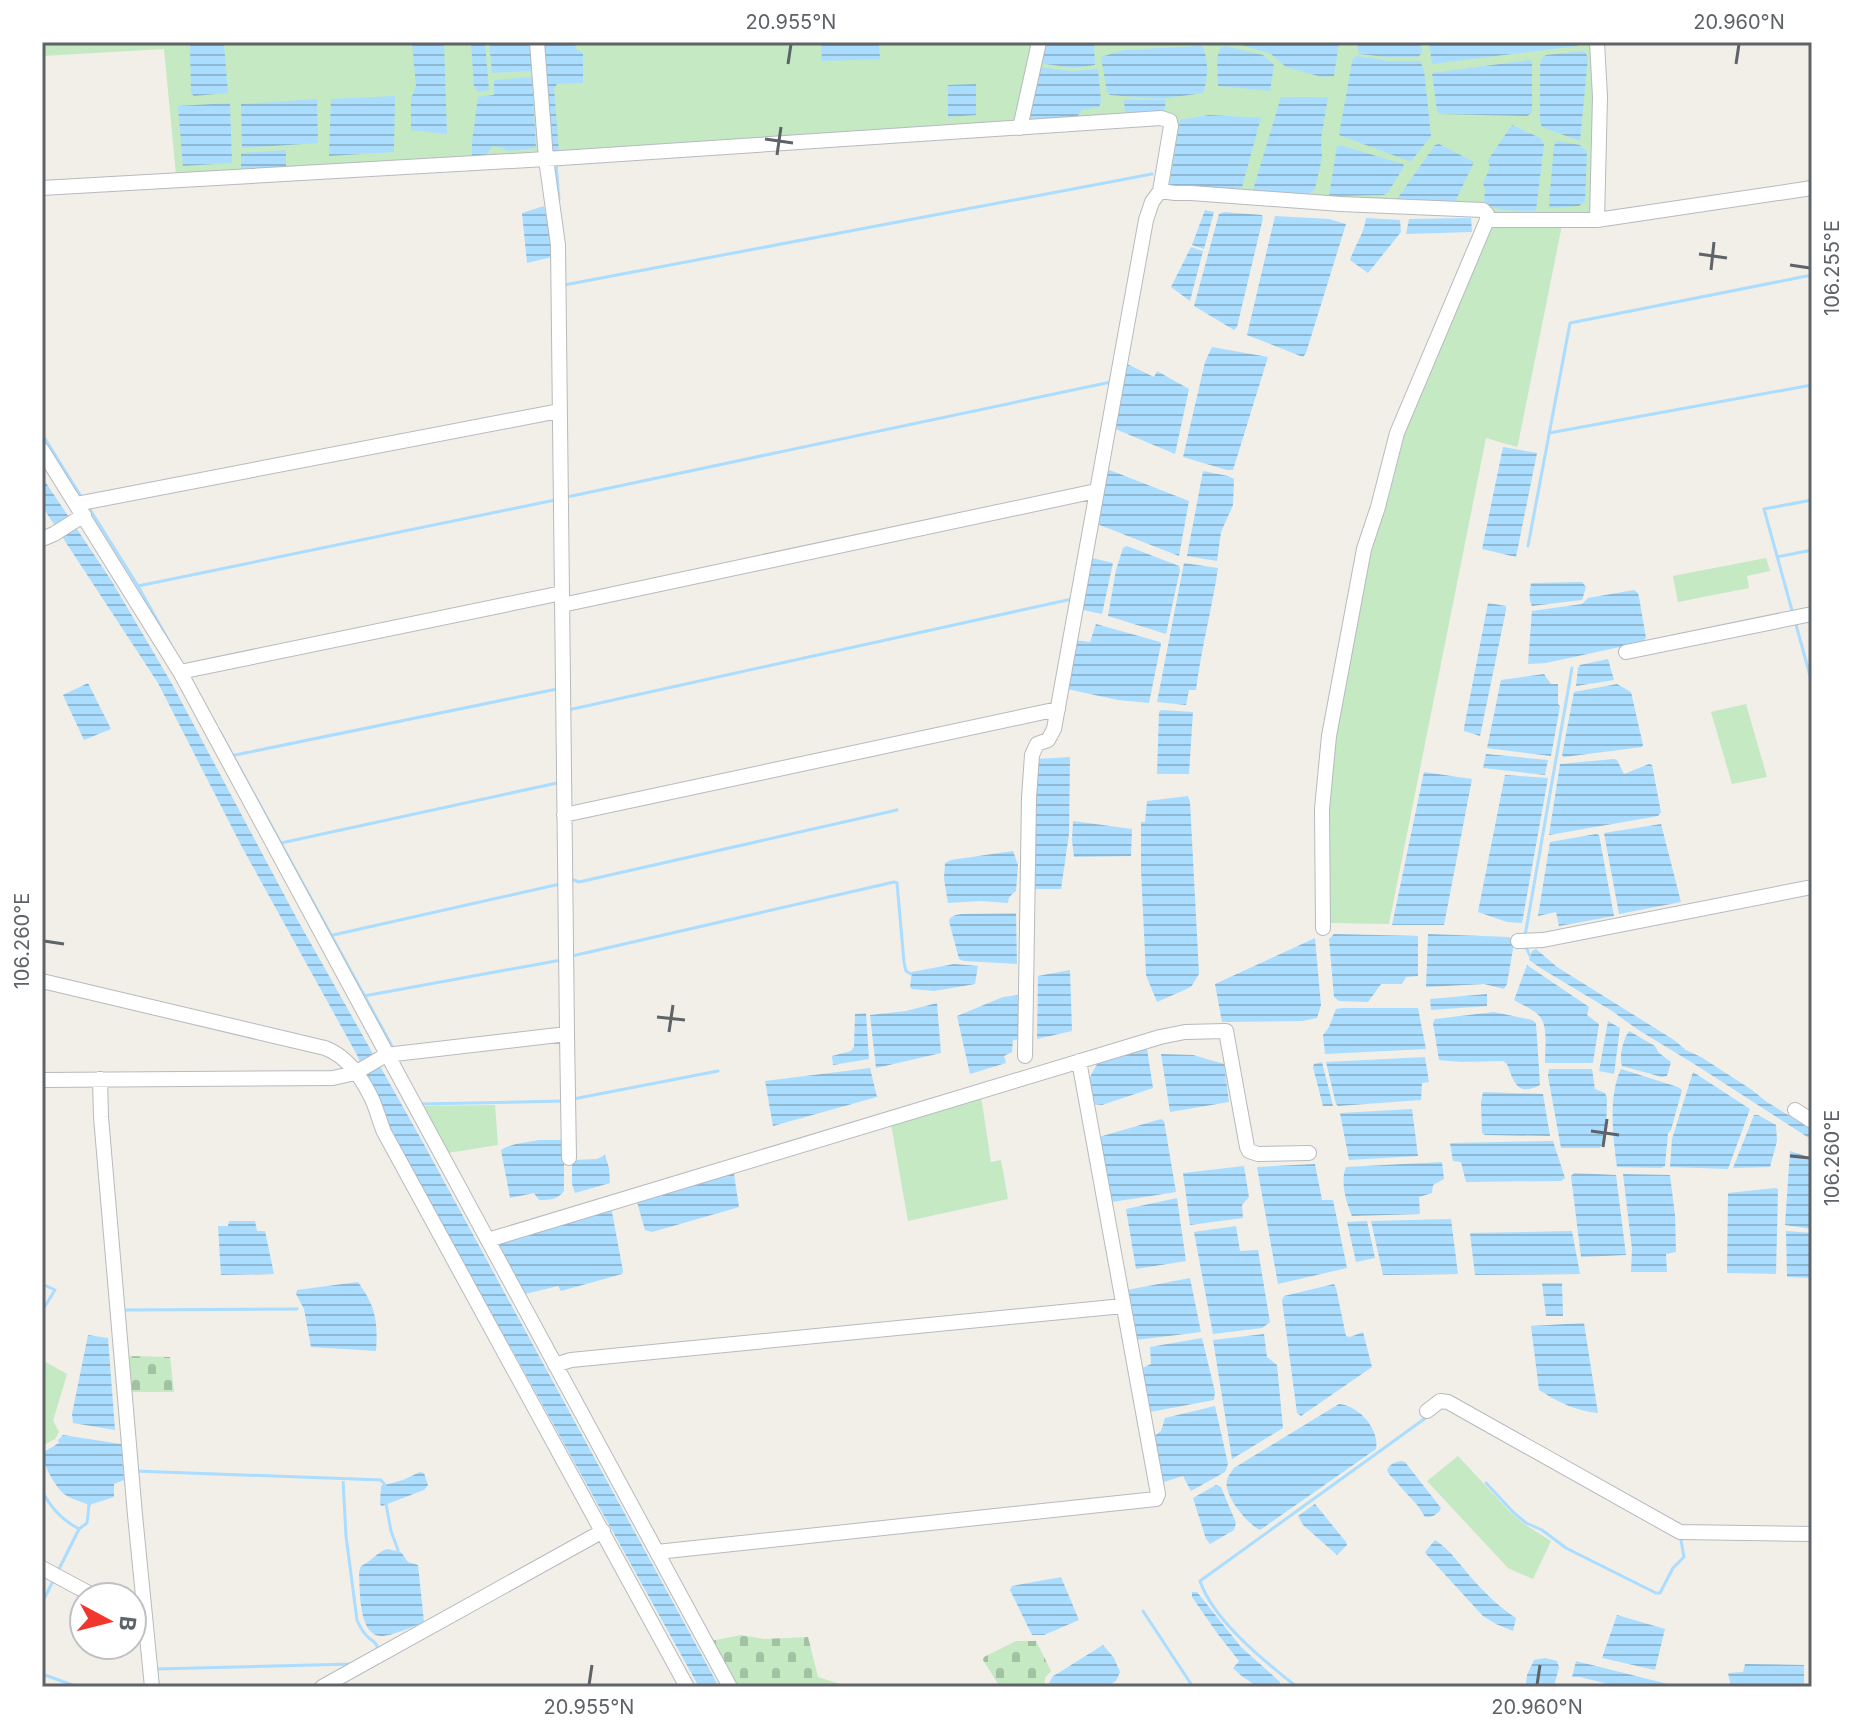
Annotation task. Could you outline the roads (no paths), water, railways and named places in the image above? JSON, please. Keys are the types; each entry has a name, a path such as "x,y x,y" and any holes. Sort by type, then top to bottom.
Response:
{"street":[{"path":"537,42 546,159 558,245 569,1158"},
{"path":"1020,128 1039,42"},
{"path":"1597,42 1600,86 1597,220"},
{"path":"42,188 1170,121 1160,191 1152,202 1146,220 1058,709 1052,735 1037,744 1032,755 1025,1056"},
{"path":"1487,220 1597,220 1812,188"},
{"path":"1160,191 1369,205 1478,208 1487,214 1397,433 1364,549 1328,750 1321,830 1323,928"},
{"path":"48,536 79,513 559,411"},
{"path":"42,450 180,672 383,1056 488,1240 730,1687"},
{"path":"180,672 562,599 1096,491"},
{"path":"1626,652 1812,614"},
{"path":"564,815 1058,709"},
{"path":"1518,941 1543,940 1812,887"},
{"path":"42,981 325,1048 342,1056 357,1071 384,1132 687,1687"},
{"path":"488,1240 1079,1061 1174,1034 1196,1031 1226,1031 1249,1151 1258,1154 1309,1153"},
{"path":"42,1080 333,1078 357,1071 383,1056 567,1034"},
{"path":"657,1552 1156,1499 1158,1494 1079,1061"},
{"path":"100,1079 136,1581"},
{"path":"1795,1110 1812,1121"},
{"path":"555,1365 571,1360 1123,1306"},
{"path":"1427,1411 1440,1401 1448,1402 1680,1532 1812,1534"},
{"path":"322,1687 603,1531"},
{"path":"42,1568 68,1582"},
{"path":"147,1661 152,1687"}],"water":[{"path":"190,42 226,42 228,93 194,96 191,93"},
{"path":"412,42 444,42 447,134 411,130 411,99 416,86"},
{"path":"471,42 485,42 489,90 478,92 474,86"},
{"path":"489,42 530,42 532,71 492,73"},
{"path":"543,42 575,42 576,49 583,53 583,83 557,84 554,89 559,152 551,153"},
{"path":"821,42 879,42 880,59 822,61"},
{"path":"1045,42 1094,42 1095,65 1074,68 1039,63"},
{"path":"1232,42 1339,42 1334,76 1322,77 1286,67 1271,54"},
{"path":"1357,42 1420,42 1422,53 1418,57 1359,54"},
{"path":"1429,42 1583,42 1577,46 1432,64"},
{"path":"1202,46 1207,69 1203,93 1160,99 1110,95 1107,92 1101,57 1124,50"},
{"path":"1221,47 1263,55 1274,65 1270,91 1218,86 1217,58"},
{"path":"1584,51 1588,57 1580,141 1542,127 1540,66 1541,59 1546,55"},
{"path":"1358,56 1389,61 1420,61 1424,70 1431,136 1412,160 1339,135 1352,62"},
{"path":"1530,60 1532,113 1527,116 1440,114 1437,111 1432,73"},
{"path":"1039,67 1072,71 1098,69 1099,107 1082,110 1077,117 1032,120 1030,116"},
{"path":"532,77 536,148 508,151 492,146 486,156 472,156 478,97 494,95 494,80"},
{"path":"976,84 976,115 948,117 948,85"},
{"path":"395,96 394,152 329,156 331,99"},
{"path":"1281,97 1328,97 1321,139 1322,158 1315,189 1308,194 1253,190"},
{"path":"317,99 318,143 242,148 241,104"},
{"path":"1125,100 1166,100 1164,113 1129,116 1125,112"},
{"path":"230,103 232,163 183,166 178,106"},
{"path":"1209,115 1261,118 1242,187 1236,191 1169,187 1180,120"},
{"path":"1512,125 1540,138 1544,144 1536,211 1502,209 1484,202 1483,183 1490,168 1488,160"},
{"path":"1557,141 1580,145 1587,152 1585,201 1579,206 1550,208 1554,146"},
{"path":"1439,144 1474,162 1455,202 1397,199 1435,145"},
{"path":"1337,146 1403,164 1404,167 1384,195 1329,196"},
{"path":"286,150 286,169 241,172 241,153"},
{"path":"544,206 552,257 527,263 522,213"},
{"path":"1205,210 1214,212 1204,249 1192,245"},
{"path":"1219,214 1262,215 1263,218 1234,330 1194,306"},
{"path":"1275,216 1329,219 1346,224 1303,357 1247,335"},
{"path":"1366,218 1400,220 1401,232 1368,273 1350,260"},
{"path":"1471,218 1472,232 1406,234 1409,219"},
{"path":"1191,247 1203,251 1190,301 1171,287"},
{"path":"1212,347 1268,357 1233,470 1183,457 1205,362"},
{"path":"1127,364 1154,377 1157,371 1189,389 1175,454 1113,428"},
{"path":"1503,447 1537,453 1516,557 1482,549"},
{"path":"1107,469 1189,501 1179,556 1097,524"},
{"path":"1203,471 1234,479 1233,505 1221,532 1217,561 1187,556"},
{"path":"42,477 111,580 172,684 297,919 421,1139 719,1687 699,1687 383,1117 357,1055 242,847 158,683 42,506"},
{"path":"1127,546 1179,566 1166,634 1108,616 1116,570 1123,548"},
{"path":"1092,558 1113,563 1102,614 1083,610"},
{"path":"1184,563 1218,568 1196,690 1189,690 1186,705 1157,702"},
{"path":"1582,582 1586,587 1582,600 1532,606 1531,583"},
{"path":"1634,590 1639,597 1646,638 1643,642 1528,664 1532,611 1582,604 1588,598"},
{"path":"1488,603 1506,606 1506,610 1480,736 1464,731 1464,728"},
{"path":"1096,624 1160,642 1149,703 1067,689 1074,640 1090,642"},
{"path":"1608,659 1614,680 1576,686 1580,665"},
{"path":"1544,674 1551,684 1558,684 1560,706 1551,756 1487,748 1501,680"},
{"path":"88,683 111,729 84,740 63,695"},
{"path":"1617,684 1631,692 1642,747 1564,757 1574,692"},
{"path":"1161,710 1193,712 1189,774 1157,774"},
{"path":"1486,754 1548,760 1545,775 1483,768"},
{"path":"1070,757 1069,834 1061,889 1032,889 1037,759"},
{"path":"1614,759 1624,774 1652,765 1661,812 1658,816 1549,835 1560,764"},
{"path":"1424,772 1472,779 1444,925 1392,925"},
{"path":"1505,775 1548,778 1522,923 1507,922 1478,912"},
{"path":"1188,796 1199,974 1191,987 1157,1002 1146,975 1141,822 1145,822 1147,801"},
{"path":"1073,821 1132,829 1131,856 1074,857"},
{"path":"1661,824 1681,902 1619,914 1604,833"},
{"path":"1599,835 1614,916 1559,926 1556,912 1538,916 1550,842"},
{"path":"1013,851 1018,865 1016,891 1009,897 1008,903 948,903 945,863"},
{"path":"1016,913 1017,964 959,959 949,921 951,918 962,914"},
{"path":"1334,934 1418,936 1418,976 1406,977 1402,984 1381,984 1368,1002 1339,1001 1334,997 1329,939"},
{"path":"1428,934 1509,937 1514,943 1504,989 1484,984 1426,987"},
{"path":"1315,938 1321,1005 1317,1018 1222,1022 1215,984"},
{"path":"1536,949 1557,967 1812,1130 1812,1140 1542,969 1529,960"},
{"path":"954,964 978,966 975,984 934,991 910,987 912,972"},
{"path":"1527,965 1589,1007 1587,1015 1599,1024 1593,1063 1545,1063 1545,1034 1541,1018 1514,1000"},
{"path":"1070,970 1072,1031 1037,1039 1038,976"},
{"path":"1487,994 1487,1006 1431,1010 1430,999"},
{"path":"1020,995 1020,1039 1013,1040 1012,1052 1004,1056 1006,1063 970,1074 957,1016 1003,997"},
{"path":"937,1003 941,1053 876,1068 870,1015 906,1011"},
{"path":"1418,1008 1426,1049 1325,1054 1323,1035 1336,1009"},
{"path":"1494,1012 1536,1023 1540,1085 1521,1088 1514,1082 1503,1061 1439,1060 1435,1019"},
{"path":"866,1013 869,1059 833,1065 832,1056 851,1051 854,1047 855,1014"},
{"path":"1608,1021 1620,1028 1614,1074 1599,1071"},
{"path":"1629,1031 1655,1046 1671,1062 1667,1076 1622,1066 1622,1048"},
{"path":"1147,1049 1153,1088 1102,1105 1093,1104 1088,1081 1097,1064"},
{"path":"1161,1054 1193,1055 1224,1064 1229,1102 1170,1112"},
{"path":"1425,1057 1429,1082 1422,1083 1421,1100 1336,1104 1326,1062"},
{"path":"1322,1062 1333,1106 1323,1106 1313,1067"},
{"path":"870,1068 877,1097 773,1126 765,1081"},
{"path":"1549,1069 1592,1069 1595,1089 1605,1093 1607,1098 1606,1134 1600,1148 1561,1148"},
{"path":"1621,1069 1682,1090 1668,1133 1665,1166 1661,1168 1617,1167 1613,1104"},
{"path":"1693,1072 1750,1109 1728,1169 1670,1167 1672,1139"},
{"path":"1483,1092 1543,1094 1550,1136 1485,1135 1482,1133"},
{"path":"1412,1109 1418,1156 1349,1160 1340,1113"},
{"path":"1754,1115 1776,1125 1777,1141 1770,1167 1733,1168"},
{"path":"1161,1119 1164,1121 1176,1192 1112,1202 1099,1137"},
{"path":"540,1140 562,1140 564,1143 564,1191 550,1200 539,1200 534,1193 510,1198 501,1150"},
{"path":"1553,1141 1565,1178 1561,1181 1466,1182 1461,1162 1453,1161 1450,1143"},
{"path":"1790,1151 1812,1158 1812,1229 1785,1225"},
{"path":"605,1155 610,1183 575,1193 572,1160 597,1159"},
{"path":"1442,1162 1444,1179 1433,1185 1432,1193 1419,1197 1420,1214 1352,1216 1344,1185 1346,1167"},
{"path":"1315,1164 1322,1200 1333,1200 1347,1268 1278,1284 1257,1167"},
{"path":"1244,1166 1249,1197 1242,1205 1243,1218 1190,1225 1183,1173"},
{"path":"1574,1173 1616,1175 1626,1255 1581,1257 1571,1176"},
{"path":"734,1174 739,1207 652,1232 645,1230 637,1202"},
{"path":"1623,1174 1670,1175 1676,1252 1666,1254 1667,1272 1631,1272 1632,1249"},
{"path":"1778,1189 1776,1274 1727,1273 1728,1193"},
{"path":"1177,1198 1186,1261 1136,1269 1126,1209"},
{"path":"611,1207 622,1274 561,1291 558,1286 525,1294 499,1244"},
{"path":"1451,1219 1458,1274 1383,1275 1371,1221"},
{"path":"229,1221 255,1221 257,1231 265,1231 274,1274 221,1275 218,1226 228,1226"},
{"path":"1367,1221 1375,1258 1356,1262 1347,1222"},
{"path":"1236,1226 1240,1251 1258,1250 1270,1322 1262,1328 1213,1334 1194,1232"},
{"path":"1572,1231 1580,1274 1475,1275 1470,1233"},
{"path":"1786,1231 1812,1233 1812,1278 1787,1277"},
{"path":"1190,1278 1201,1332 1136,1340 1127,1290"},
{"path":"358,1282 369,1299 374,1315 376,1351 311,1347 297,1290"},
{"path":"1542,1283 1562,1283 1563,1316 1546,1316"},
{"path":"1334,1284 1346,1336 1363,1332 1372,1367 1301,1416 1297,1413 1282,1300 1284,1296"},
{"path":"1584,1323 1598,1413 1567,1405 1539,1390 1531,1326"},
{"path":"1264,1334 1267,1357 1277,1365 1283,1428 1232,1459 1213,1340"},
{"path":"88,1335 108,1338 115,1430 73,1423 72,1414"},
{"path":"1202,1338 1215,1392 1214,1400 1150,1412 1140,1369 1151,1364 1150,1347"},
{"path":"1339,1404 1346,1405 1366,1419 1375,1434 1376,1449 1260,1530 1255,1527 1237,1508 1229,1493 1227,1480 1232,1470"},
{"path":"1215,1406 1228,1464 1225,1472 1191,1491 1183,1476 1164,1482 1160,1478 1153,1437 1161,1431 1165,1418"},
{"path":"63,1435 121,1444 124,1480 114,1484 114,1497 89,1505 64,1494 53,1481 42,1453 59,1443"},
{"path":"1401,1461 1441,1508 1437,1514 1425,1517 1389,1474 1387,1470 1390,1466"},
{"path":"424,1473 428,1485 424,1490 382,1506 380,1504 381,1486"},
{"path":"1216,1485 1221,1487 1236,1523 1234,1530 1210,1544 1193,1498"},
{"path":"1315,1504 1346,1542 1347,1545 1337,1555 1303,1525 1298,1516"},
{"path":"1435,1540 1452,1554 1490,1597 1516,1618 1513,1631 1483,1616 1427,1555 1425,1552"},
{"path":"387,1549 401,1552 408,1562 418,1565 424,1622 380,1636 373,1633 364,1619 359,1572 361,1566"},
{"path":"1061,1577 1079,1620 1044,1635 1032,1635 1010,1590 1012,1586"},
{"path":"1192,1592 1197,1592 1241,1647 1280,1682 1279,1687 1257,1687 1233,1668 1239,1661 1192,1597"},
{"path":"1617,1615 1665,1629 1655,1670 1602,1658"},
{"path":"1103,1645 1120,1672 1116,1681 1105,1687 1048,1685 1053,1676"},
{"path":"1545,1658 1557,1661 1559,1667 1554,1687 1529,1687 1526,1684 1527,1675 1534,1660"},
{"path":"1576,1661 1681,1687 1620,1687 1572,1677"},
{"path":"1745,1664 1804,1665 1804,1687 1731,1687 1728,1673 1743,1672"}],"waterway":[{"path":"556,163 559,200"},
{"path":"564,285 1152,174"},
{"path":"1528,546 1570,323 1812,275"},
{"path":"567,497 1111,382"},
{"path":"1549,433 1812,385"},
{"path":"42,434 82,498"},
{"path":"138,586 555,500"},
{"path":"1793,614 1764,509 1812,500"},
{"path":"89,508 171,645"},
{"path":"1777,557 1812,550"},
{"path":"568,710 1072,599"},
{"path":"1795,621 1812,683"},
{"path":"1525,936 1572,668"},
{"path":"235,755 557,689"},
{"path":"220,732 393,1048"},
{"path":"281,843 557,783"},
{"path":"571,879 579,882 897,810"},
{"path":"572,956 894,882 897,883 904,962 906,971 911,974"},
{"path":"333,935 560,884"},
{"path":"1526,947 1530,956"},
{"path":"364,996 561,960"},
{"path":"573,1099 718,1071"},
{"path":"421,1104 565,1101"},
{"path":"42,1284 55,1290 42,1311"},
{"path":"123,1310 297,1309"},
{"path":"1297,1687 1228,1625 1200,1581 1427,1417"},
{"path":"135,1471 381,1480 385,1485"},
{"path":"343,1479 346,1536 357,1620 378,1649"},
{"path":"1486,1483 1526,1523 1542,1530 1566,1548 1656,1593 1660,1593 1673,1568 1684,1557 1681,1540"},
{"path":"42,1491 58,1513 79,1529"},
{"path":"386,1504 398,1550"},
{"path":"57,1573 79,1529 87,1523 89,1505"},
{"path":"42,1603 54,1579"},
{"path":"1143,1611 1193,1687"},
{"path":"156,1669 352,1664"},
{"path":"42,1674 78,1687"}]}
